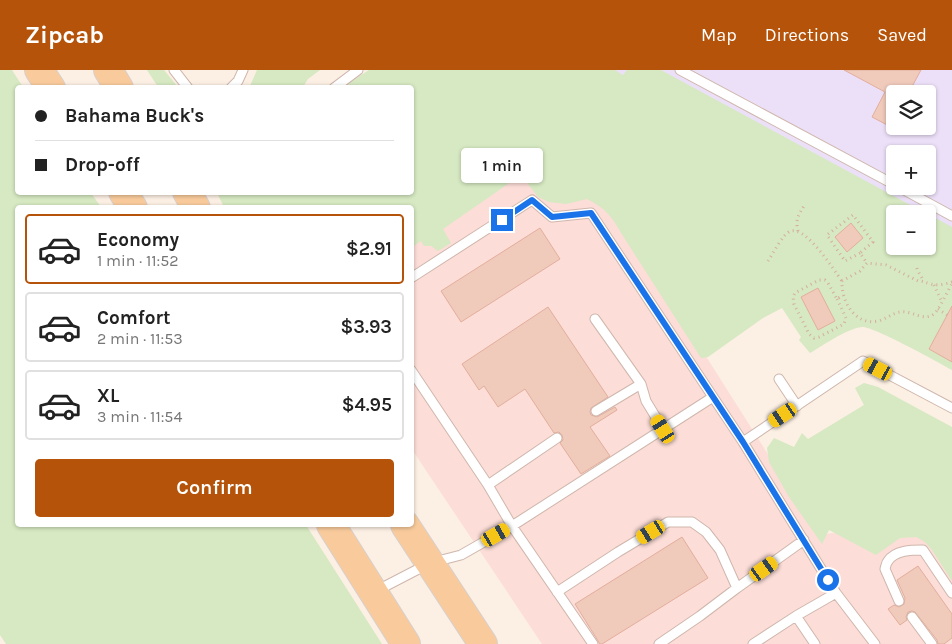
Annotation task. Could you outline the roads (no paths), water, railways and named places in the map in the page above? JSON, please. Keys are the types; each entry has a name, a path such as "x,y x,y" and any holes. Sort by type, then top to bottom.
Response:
{"main road":[{"path":"39,70 49,85"},
{"path":"108,70 117,85"},
{"path":"333,527 406,644"},
{"path":"406,527 482,644"}],"lane":[{"path":"174,70 186,85"},
{"path":"234,85 238,82 243,70"},
{"path":"338,85 358,70"},
{"path":"680,70 886,181"},
{"path":"913,195 952,216"},
{"path":"414,276 532,200 552,217 591,213 743,442 836,593 875,644"},
{"path":"595,319 641,384 646,401 663,429"},
{"path":"743,442 863,361 952,408"},
{"path":"414,374 488,485 512,526 592,644"},
{"path":"779,379 796,406"},
{"path":"596,411 641,384"},
{"path":"374,592 430,563 461,555 512,526 713,397"},
{"path":"488,485 557,438"},
{"path":"557,592 668,522 692,522 706,532 720,550 737,588"},
{"path":"659,644 804,540"},
{"path":"899,601 885,569 888,559 909,549 923,550 952,593"},
{"path":"753,644 836,593"},
{"path":"796,616 815,644"},
{"path":"912,617 932,644"}]}
